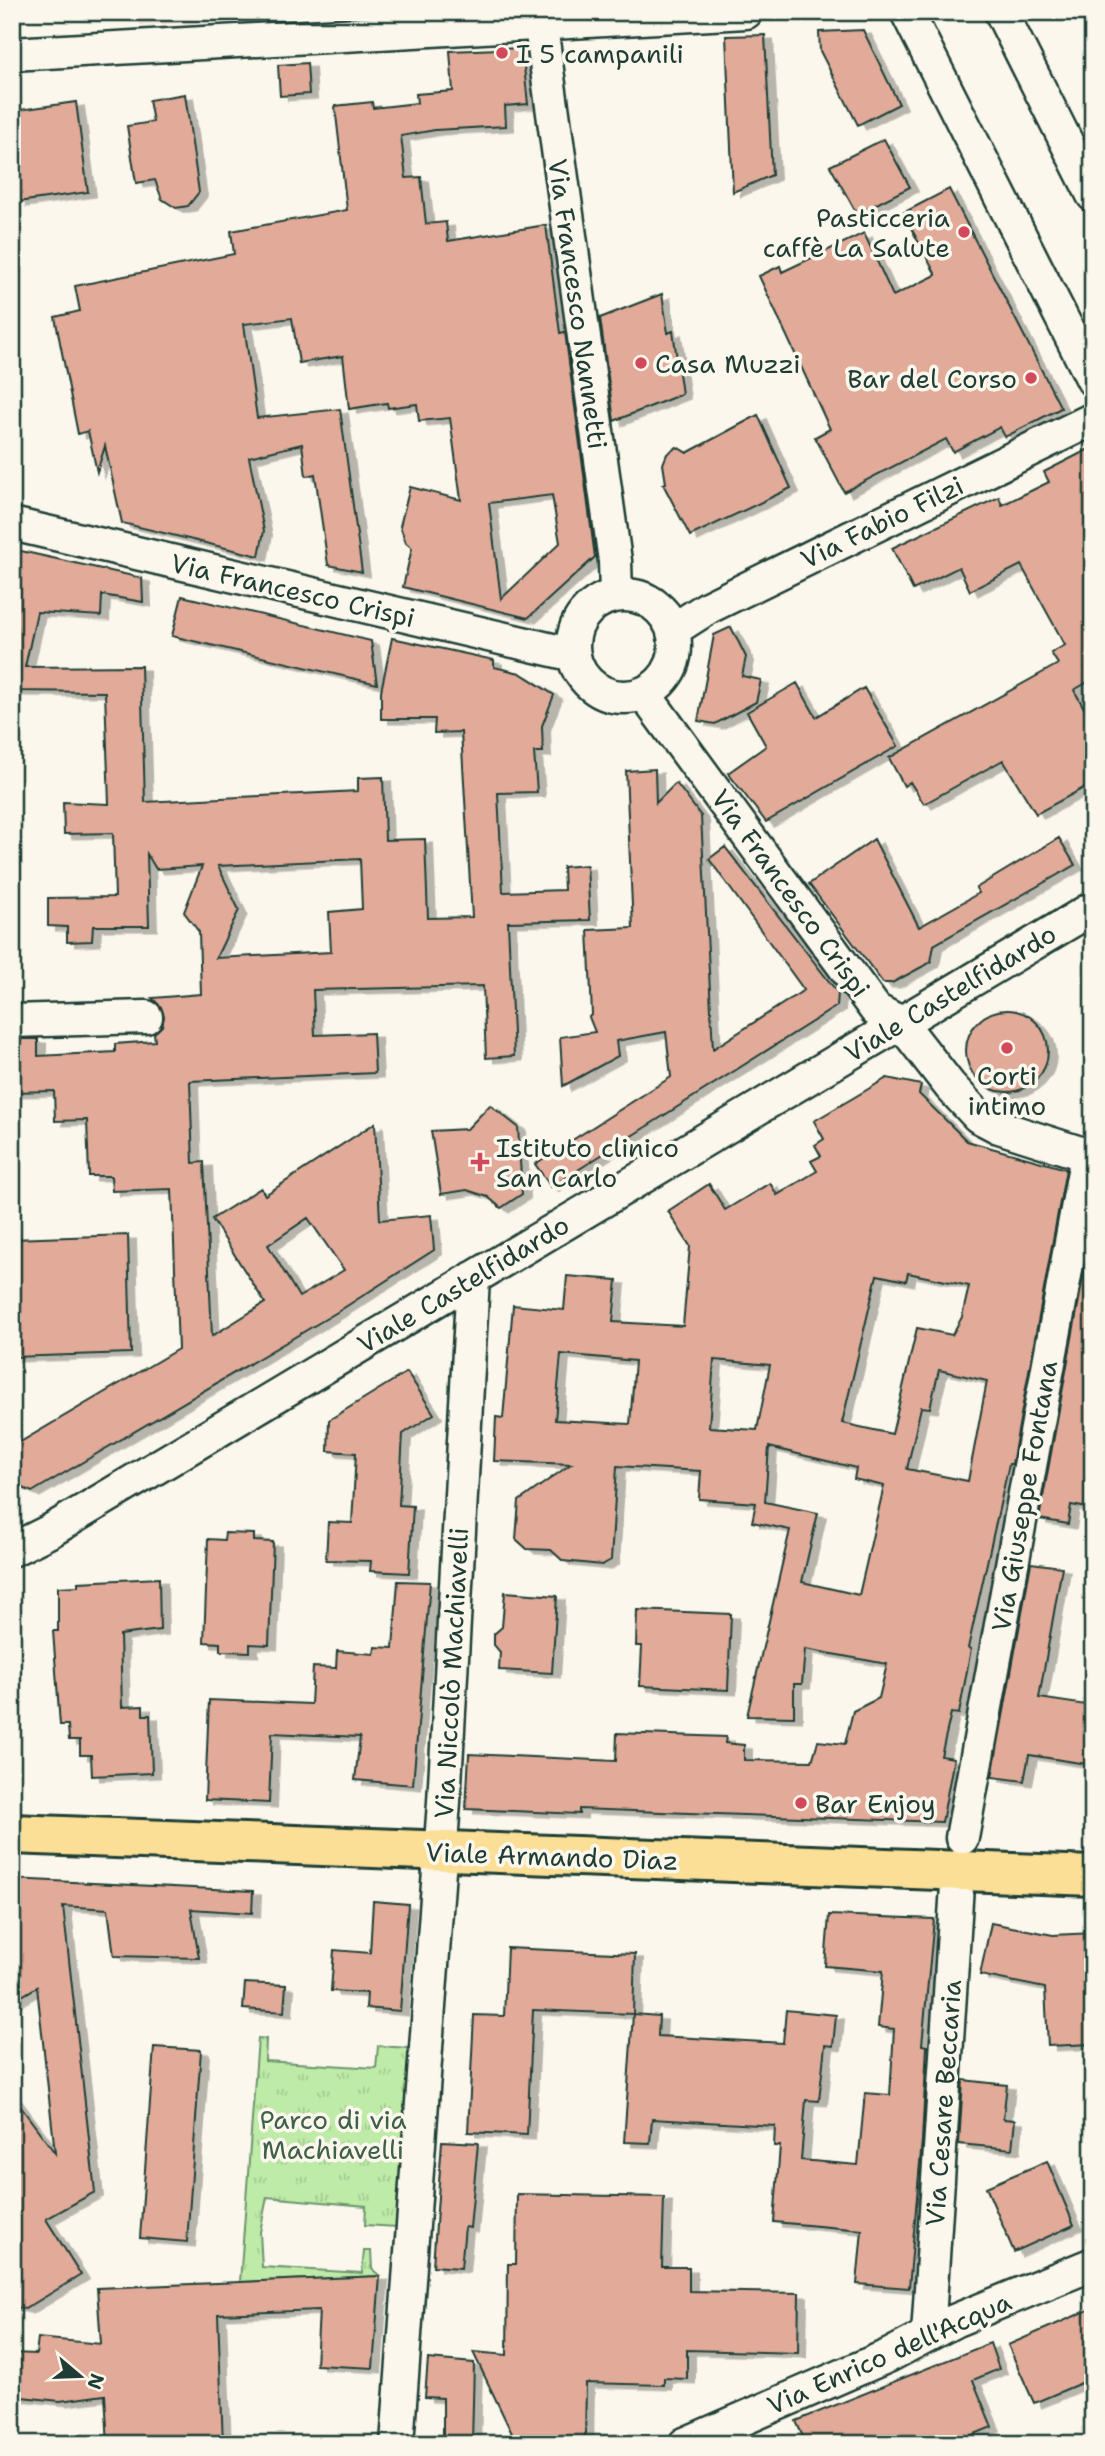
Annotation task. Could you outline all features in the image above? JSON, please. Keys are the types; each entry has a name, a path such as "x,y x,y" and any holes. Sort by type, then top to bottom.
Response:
{"main road":[{"name":"Viale Armando Diaz","path":"12,1834 440,1852 961,1845 1093,1876"}],"street":[{"path":"12,54 540,19 746,12"},
{"path":"907,12 1093,380"},
{"path":"1001,12 1093,195"},
{"name":"Via Francesco Nannetti","path":"540,19 615,561 616,595"},
{"name":"Via Fabio Filzi","path":"673,630 709,607 1093,419"},
{"name":"Via Francesco Crispi","path":"12,524 574,655"},
{"path":"626,594 652,602 665,614 673,630 676,648 671,666 662,681 647,692 622,697 598,691 584,679 574,655 573,635 580,618 592,605 616,595 626,594"},
{"name":"Via Francesco Crispi","path":"647,692 653,706 876,1010 901,1023 950,1086 978,1116 999,1127 1090,1156"},
{"name":"Viale Castelfidardo","path":"12,1550 50,1531 1093,908"},
{"path":"12,1021 146,1017"},
{"name":"Via Giuseppe Fontana","path":"961,1845 1090,1156"},
{"name":"Via Niccolò Machiavelli","path":"397,2444 440,1852 473,1278"},
{"name":"Via Cesare Beccaria","path":"928,2336 961,1845"},
{"name":"Via Enrico dell'Acqua","path":"685,2444 890,2355 954,2321 1093,2264"}],"shaded area":[{"path":"139,12 200,12 200,22 140,25"}],"green space":[{"name":"Parco di via Machiavelli","path":"258,2038 266,2039 265,2061 376,2068 378,2046 409,2048 397,2227 365,2225 366,2206 267,2197 260,2232 262,2267 362,2273 364,2251 371,2251 372,2269 380,2276 240,2282"}],"building":[{"path":"863,30 899,104 858,125 820,51 819,32"},
{"path":"765,35 772,175 733,192 726,36"},
{"path":"522,48 528,104 505,106 506,126 435,130 401,136 406,178 421,177 426,224 446,222 448,241 546,225 560,333 565,332 595,557 528,618 403,587 412,548 406,543 400,526 410,487 461,500 450,418 419,421 417,404 388,408 387,403 349,409 343,356 299,363 292,318 244,324 257,418 340,409 362,572 328,565 315,474 306,476 302,444 249,457 264,531 259,556 122,523 105,446 97,472 88,431 78,434 55,317 80,311 75,286 234,254 231,231 347,210 335,106 372,102 373,108 417,103 416,94 453,91 450,51","holes":["552,495 560,543 501,599 489,503"]},
{"path":"307,63 309,94 280,96 278,65"},
{"path":"185,94 199,192 188,206 176,208 162,199 155,180 136,183 127,126 153,122 149,100"},
{"path":"76,102 88,192 18,202 12,160 12,111"},
{"path":"884,139 910,187 857,214 830,166"},
{"path":"949,189 1061,408 1005,437 1000,427 953,452 946,439 844,492 815,437 830,429 759,276 780,266 782,272 864,233 893,296 936,275 903,213"},
{"name":"Casa Muzzi","path":"662,294 668,333 673,331 682,394 614,421 600,318"},
{"path":"758,415 791,488 690,536 663,484 666,483 663,464 667,454 677,447 687,453"},
{"path":"1093,447 1093,679 1074,690 1093,724 1093,783 1036,814 1003,760 924,804 910,782 904,786 889,758 1058,664 1051,653 1065,645 1021,565 970,591 959,567 913,590 892,548 999,497 1002,505 1049,482 1044,472"},
{"path":"12,549 142,578 143,602 102,595 101,616 37,612 25,667 141,666 145,802 358,791 358,778 383,777 385,840 425,839 428,918 472,917 461,732 434,733 435,719 381,719 381,691 392,638 494,660 494,667 520,673 554,695 542,726 543,752 534,752 537,792 498,793 503,892 564,890 563,867 587,865 590,920 508,922 514,1056 486,1058 483,986 313,990 315,1035 373,1033 375,1073 190,1081 193,1163 204,1162 212,1336 265,1303 212,1219 261,1188 265,1195 375,1123 380,1220 431,1215 434,1250 339,1311 32,1492 12,1483 12,1442 22,1441 178,1349 172,1189 112,1191 111,1176 89,1176 87,1120 55,1121 54,1091 12,1092 12,1039 38,1039 38,1056 115,1052 115,1044 155,1041 154,1033 162,1026 164,1016 161,1007 152,998 201,994 199,932 184,912 202,866 156,869 147,854 149,926 93,926 92,941 67,942 67,927 48,926 48,898 115,897 113,833 64,834 63,802 109,804 105,692 12,691","holes":["360,859 362,909 329,912 331,952 216,958 239,910 218,866","308,1218 344,1270 299,1297 268,1245"]},
{"path":"182,596 371,641 377,684 172,636"},
{"path":"731,627 746,657 742,676 761,680 756,702 715,724 698,721 714,635"},
{"path":"797,683 816,717 864,688 898,746 766,822 728,773 766,746 747,712"},
{"path":"655,769 656,803 676,783 701,816 713,1049 804,990 709,859 725,847 838,993 837,1006 551,1187 535,1164 671,1077 666,1032 616,1041 618,1056 563,1086 560,1037 595,1032 589,1017 592,1014 588,930 633,928 626,771"},
{"path":"1059,838 1075,865 934,945 931,962 892,983 883,983 809,884 874,839 919,927 979,893 976,888"},
{"name":"Corti intimo","path":"1007,1010 1023,1013 1036,1022 1045,1035 1048,1051 1045,1067 1036,1080 1023,1089 1007,1092 991,1089 978,1080 969,1067 966,1051 969,1035 978,1022 991,1013"},
{"path":"887,1078 921,1085 919,1094 967,1141 1066,1169 1012,1464 1009,1464 968,1648 971,1649 959,1714 951,1713 941,1756 954,1758 942,1822 579,1809 579,1814 466,1809 469,1754 616,1761 617,1733 726,1737 725,1743 744,1745 744,1760 812,1761 818,1741 845,1744 853,1711 879,1698 887,1664 805,1649 802,1684 794,1684 794,1717 747,1716 790,1530 752,1522 756,1503 699,1499 701,1471 617,1466 611,1560 602,1565 563,1561 551,1550 527,1549 516,1539 519,1501 571,1464 494,1461 496,1417 503,1418 513,1305 564,1310 567,1276 617,1280 613,1322 683,1326 690,1246 668,1211 709,1184 725,1210 770,1183 777,1195 817,1171 811,1161 821,1156 815,1145 824,1139 814,1121","holes":["908,1273 969,1286 962,1317 952,1335 917,1328 892,1434 842,1423 877,1275 906,1281","561,1354 635,1361 630,1424 555,1420","714,1360 770,1365 757,1430 709,1427","939,1370 987,1381 968,1481 907,1469 921,1407 930,1408","769,1447 856,1468 854,1479 884,1486 859,1595 802,1582 818,1513 765,1502"]},
{"path":"490,1105 518,1127 522,1194 501,1208 488,1197 467,1190 441,1194 431,1131 467,1129"},
{"path":"128,1235 131,1353 12,1357 12,1239"},
{"path":"1089,1245 1093,1246 1093,1389 1088,1415 1093,1415 1093,1509 1071,1505 1068,1524 1039,1519"},
{"path":"407,1372 434,1414 403,1434 399,1505 413,1506 409,1573 370,1571 371,1561 326,1560 328,1522 352,1523 356,1453 328,1451 329,1420"},
{"path":"225,1533 254,1534 254,1541 273,1542 269,1645 250,1644 250,1652 220,1651 220,1643 204,1642 208,1539 224,1540"},
{"path":"1031,1563 1062,1567 1039,1698 1093,1706 1093,1765 1029,1755 1024,1781 992,1777"},
{"path":"159,1578 160,1630 120,1635 122,1707 143,1706 143,1715 150,1715 152,1773 92,1776 91,1755 80,1755 80,1740 69,1740 68,1725 60,1725 53,1631 58,1631 58,1587 78,1586 78,1582"},
{"path":"398,1581 430,1582 413,1785 355,1780 360,1737 272,1733 269,1803 205,1800 209,1700 311,1704 313,1667 336,1668 337,1651 374,1654 375,1647 393,1648"},
{"path":"505,1592 557,1596 552,1673 499,1670 500,1652 494,1645 494,1634 502,1627"},
{"path":"637,1610 731,1614 728,1690 640,1686 642,1646 636,1646"},
{"path":"12,1879 253,1891 252,1913 191,1909 199,1958 114,1956 108,1909 63,1906 95,2192 46,2219 81,2275 25,2309 12,2306 12,2095 55,2153 37,1987 12,2002"},
{"path":"373,1901 408,1904 400,2011 366,2008 367,1993 331,1991 334,1950 370,1953"},
{"path":"829,1915 934,1919 922,2045 927,2046 922,2140 909,2288 857,2284 862,2230 774,2222 780,2146 774,2146 775,2126 652,2119 650,2143 624,2142 633,2014 659,2016 658,2036 783,2043 786,2010 836,2015 833,2046 825,2045 819,2101 806,2100 801,2160 858,2165 865,2093 890,2095 894,2029 878,2027 883,1971 825,1966"},
{"path":"991,1923 1053,1935 1093,1933 1093,2044 1048,2046 1045,1988 980,1975"},
{"path":"507,1948 635,1954 633,2014 533,2010 527,2135 468,2132 474,2015 504,2016"},
{"path":"245,1983 286,1985 284,2012 243,2009"},
{"path":"154,2047 201,2050 187,2242 140,2238"},
{"path":"963,2080 1007,2085 1003,2119 1015,2120 1012,2149 959,2144"},
{"path":"442,2141 478,2143 470,2228 465,2227 461,2268 433,2266"},
{"path":"1047,2161 1074,2225 1014,2252 986,2187"},
{"path":"517,2194 664,2197 662,2267 689,2267 689,2291 799,2293 798,2353 687,2350 687,2379 664,2378 664,2385 586,2383 585,2444 517,2444 473,2352 507,2355 508,2264 516,2264"},
{"path":"380,2276 373,2368 316,2365 319,2310 218,2314 223,2444 108,2444 105,2395 60,2401 12,2396 12,2353 36,2354 38,2338 101,2344 97,2288"},
{"path":"1093,2308 1093,2378 1034,2403 1008,2345"},
{"path":"990,2343 999,2369 973,2380 992,2427 950,2444 806,2444 796,2421"},
{"path":"428,2359 474,2363 472,2444 443,2444 443,2398 425,2397"}],"place":[{"name":"I 5 campanili","path":"502,53"},
{"name":"Pasticceria caffè La Salute","path":"964,232"},
{"name":"Casa Muzzi","path":"641,363"},
{"name":"Bar del Corso","path":"1031,378"},
{"name":"Corti intimo","path":"1007,1048"},
{"name":"Istituto clinico San Carlo","path":"480,1162"},
{"name":"Bar Enjoy","path":"801,1803"}]}
